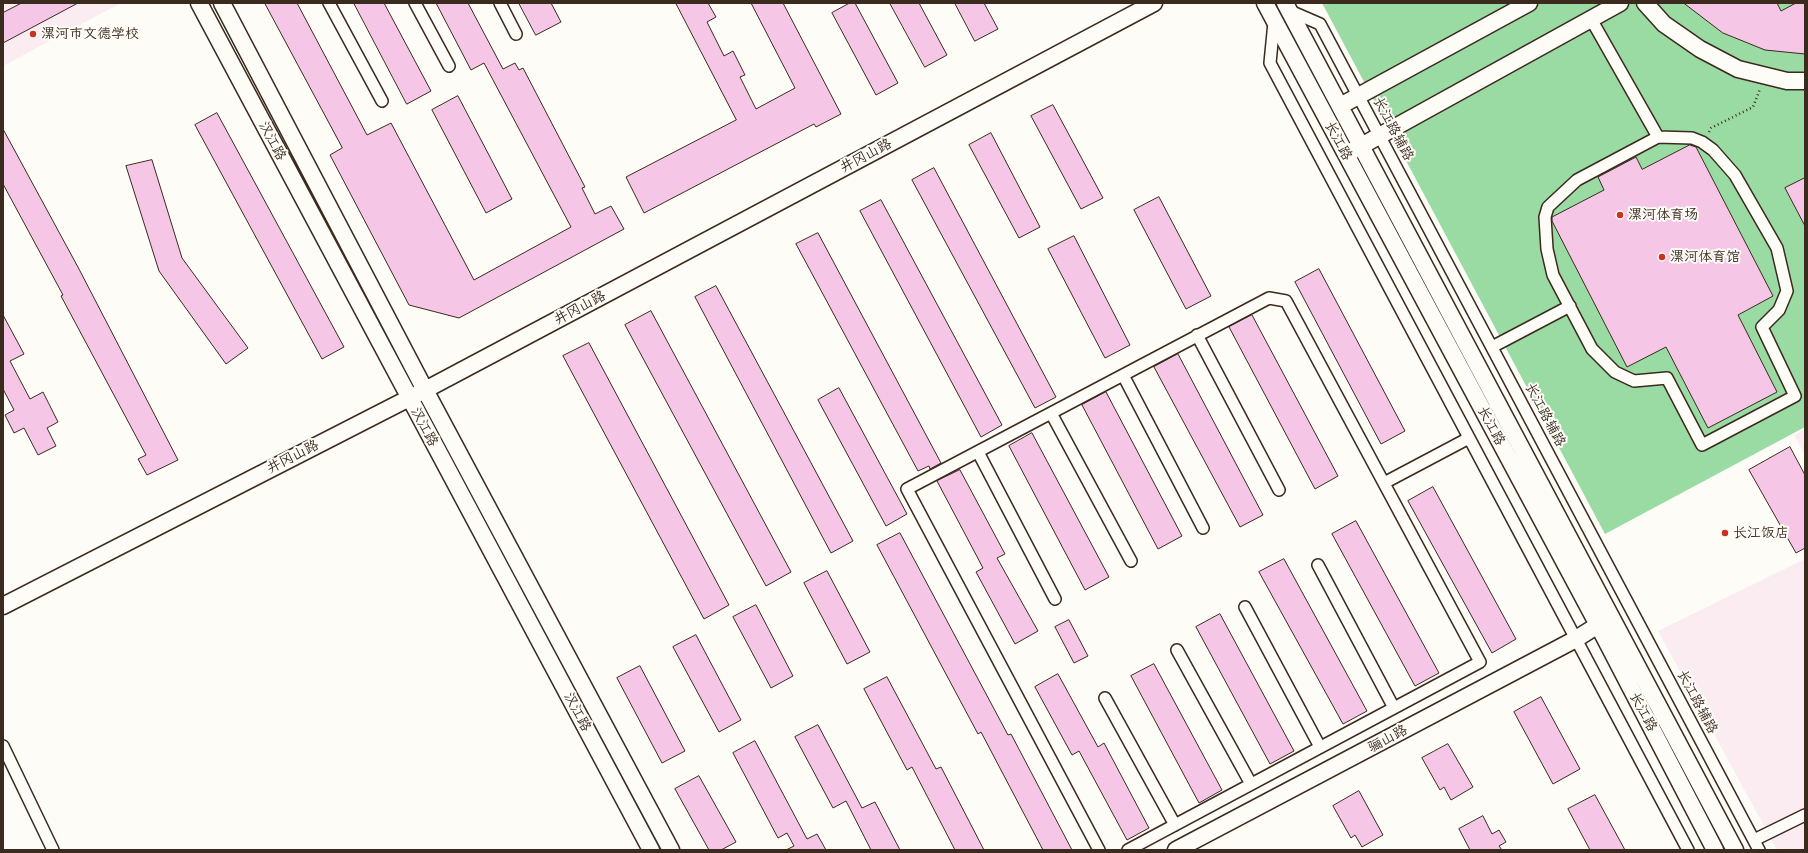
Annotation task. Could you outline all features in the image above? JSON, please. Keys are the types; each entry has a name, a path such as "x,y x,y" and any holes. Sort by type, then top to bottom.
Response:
{"street":[{"name":"汉江路","path":"199,3 408,398 651,850"},
{"name":"汉江路","path":"222,3 425,390 671,850"},
{"path":"329,3 382,101"},
{"path":"415,3 449,66"},
{"path":"500,3 516,34"},
{"name":"井冈山路","path":"3,606 425,390 1154,3"},
{"name":"长江路","path":"1265,3 1345,155 1598,625 1716,850"},
{"path":"1340,106 1508,8 1529,3"},
{"path":"1345,155 1620,3"},
{"path":"1645,3 1664,24 1700,49 1738,69 1787,81 1805,81"},
{"name":"长江路","path":"1287,7 1735,850"},
{"name":"长江路辅路","path":"1287,7 1320,24 1756,845"},
{"path":"1591,19 1658,137"},
{"path":"1274,22 1270,63 1688,850"},
{"path":"1658,137 1692,138 1702,142 1713,150 1735,175 1777,248 1787,291 1779,310 1762,327 1795,396 1702,445 1667,378 1634,381 1615,372 1592,349 1553,274 1547,249 1545,217 1548,207 1577,180 1658,137"},
{"path":"1099,850 907,489 1269,298 1286,301 1480,662 1128,850"},
{"path":"1492,348 1570,306"},
{"path":"1197,335 1279,490"},
{"path":"1123,375 1203,528"},
{"path":"1051,413 1131,561"},
{"path":"1384,483 1469,438"},
{"path":"978,452 1055,599"},
{"path":"1318,565 1394,708"},
{"path":"1245,607 1320,747"},
{"name":"骊山路","path":"1176,850 1576,639 1598,625"},
{"path":"1177,650 1251,784"},
{"path":"1105,698 1175,825"},
{"path":"3,746 53,850"},
{"path":"1756,845 1805,815"}],"path":[{"path":"1702,142 1711,128 1753,107 1765,76"}],"shaded area":[{"name":"漯河市文德学校","path":"3,3 121,3 3,66"},
{"path":"1805,429 1805,455 1794,435"},
{"path":"1805,559 1805,850 1777,850 1658,631"}],"green space":[{"name":"漯河体育场","path":"1322,3 1805,3 1805,427 1605,534"}],"building":[{"path":"22,3 78,3 3,43 3,13"},
{"path":"265,3 297,3 367,135 391,123 474,280 571,227 484,63 471,70 436,3 468,3 503,69 515,63 519,70 523,68 585,187 582,188 595,214 611,206 624,229 459,318 409,305 330,155 342,148"},
{"path":"354,3 384,3 431,91 407,104"},
{"path":"519,3 551,3 561,22 536,35"},
{"path":"676,3 708,3 716,17 707,22 724,56 733,51 745,75 740,77 756,109 795,88 751,3 783,3 841,114 816,127 814,124 644,213 626,177 736,120"},
{"path":"850,3 855,3 898,83 876,95 832,13"},
{"path":"890,3 919,3 947,55 925,67"},
{"path":"955,3 984,3 998,29 975,41"},
{"path":"1684,3 1777,3 1781,11 1796,3 1805,3 1805,54 1765,50 1723,33"},
{"path":"458,96 512,199 486,213 432,110"},
{"path":"1053,105 1103,198 1081,209 1031,116"},
{"path":"217,113 344,347 322,359 195,125"},
{"path":"3,129 79,269 178,460 147,475 138,459 146,455 61,296 63,295 3,184"},
{"path":"991,133 1040,227 1019,238 969,145"},
{"name":"漯河体育馆","path":"1690,145 1696,147 1773,296 1738,315 1777,392 1708,428 1666,347 1627,367 1552,221 1552,217 1604,190 1598,177 1636,157 1642,169"},
{"path":"152,160 182,258 248,348 226,364 159,271 126,166"},
{"path":"934,168 1056,397 1035,408 912,180"},
{"path":"1805,178 1805,226 1785,188"},
{"path":"1159,197 1211,296 1186,309 1134,210"},
{"path":"881,200 1002,425 981,437 860,211"},
{"path":"818,233 941,463 930,469 929,466 918,471 796,244"},
{"path":"1074,236 1130,345 1105,358 1048,249"},
{"path":"1319,269 1405,431 1381,444 1295,282"},
{"path":"716,286 853,541 831,553 695,297"},
{"path":"651,311 791,572 766,586 625,325"},
{"path":"3,315 24,354 10,361 30,399 43,392 58,422 47,428 56,446 38,455 24,428 14,433 5,415 14,410 3,389"},
{"path":"1252,315 1338,476 1315,489 1229,327"},
{"path":"589,343 729,605 704,619 563,356"},
{"path":"1178,354 1263,515 1240,527 1154,367"},
{"path":"839,388 907,514 886,526 818,400"},
{"path":"1106,392 1182,536 1158,549 1082,405"},
{"path":"1032,433 1109,577 1085,590 1009,446"},
{"path":"1790,447 1805,475 1805,548 1796,553 1749,470"},
{"path":"960,470 1005,554 997,558 1038,631 1015,644 976,572 983,568 937,481"},
{"path":"1433,487 1516,639 1492,653 1408,501"},
{"path":"1356,521 1439,673 1415,686 1332,534"},
{"path":"900,533 1008,735 1011,734 1072,850 1043,850 981,732 978,734 877,545"},
{"path":"1284,559 1367,711 1343,724 1259,572"},
{"path":"827,571 870,652 847,664 804,583"},
{"path":"756,605 793,676 771,688 733,617"},
{"path":"1220,614 1294,751 1270,764 1196,627"},
{"path":"1069,620 1088,656 1074,663 1055,627"},
{"path":"696,635 741,720 719,732 673,647"},
{"path":"1154,664 1222,790 1199,803 1131,676"},
{"path":"640,666 685,751 662,763 617,678"},
{"path":"1058,674 1098,747 1104,743 1149,828 1127,840 1079,751 1072,755 1035,687"},
{"path":"887,677 936,769 941,767 984,850 955,850 912,767 907,770 864,689"},
{"path":"1541,697 1580,769 1553,784 1514,712"},
{"path":"818,725 862,808 875,802 900,850 871,850 846,801 833,808 795,737"},
{"path":"755,741 807,839 817,834 826,850 786,850 794,846 787,833 778,838 733,753"},
{"path":"1448,744 1473,787 1451,800 1444,787 1440,790 1422,758"},
{"path":"699,776 736,842 721,850 709,850 675,789"},
{"path":"1359,791 1383,835 1362,847 1355,835 1351,838 1333,806"},
{"path":"1595,795 1625,850 1590,850 1568,809"},
{"path":"1483,816 1492,834 1499,830 1506,842 1499,846 1502,850 1470,850 1459,829"}],"place":[{"name":"漯河市文德学校","path":"33,34"},
{"name":"漯河体育场","path":"1620,215"},
{"name":"漯河体育馆","path":"1662,257"},
{"name":"长江饭店","path":"1725,533"}]}
